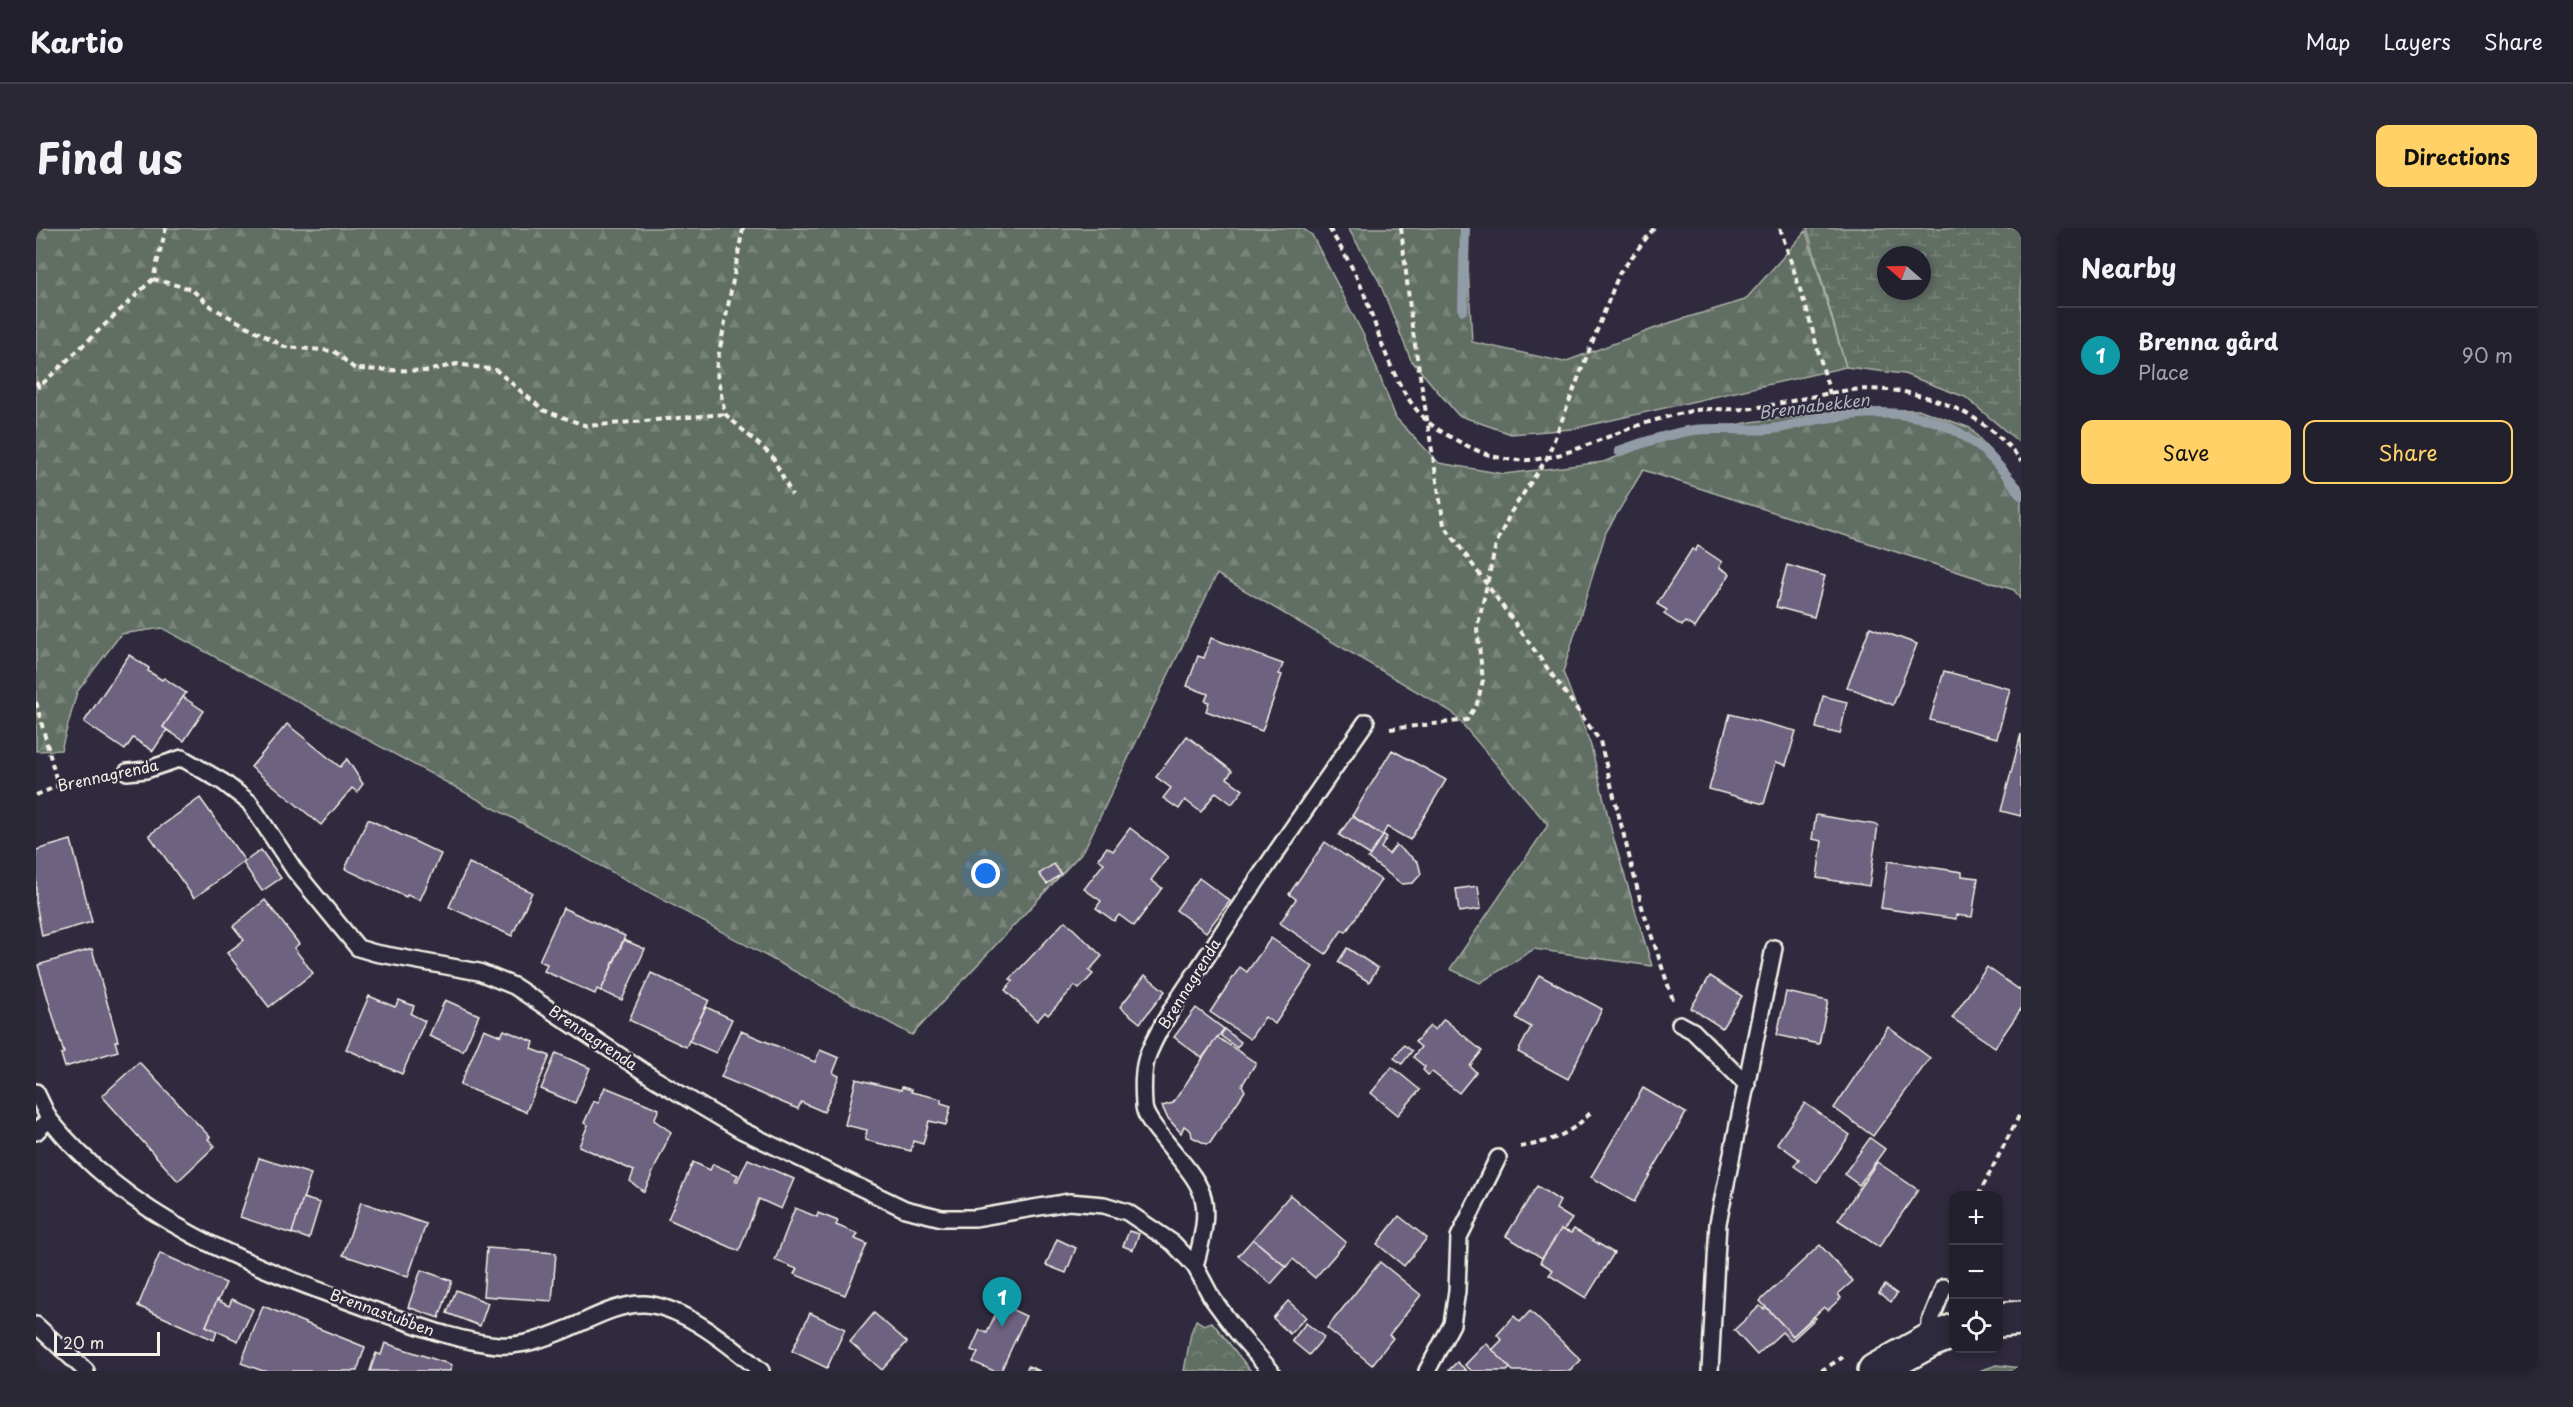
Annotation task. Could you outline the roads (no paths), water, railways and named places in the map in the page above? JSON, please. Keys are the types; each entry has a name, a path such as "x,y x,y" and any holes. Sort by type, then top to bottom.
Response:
{"street":[{"path":"2003,1320 2021,1318"},
{"path":"1875,1371 1941,1336"}],"lane":[{"name":"Brennagrenda","path":"1195,1266 1205,1225 1206,1206 1200,1187 1186,1164 1168,1144 1144,1109 1143,1086 1148,1054 1163,1024 1259,876 1363,727"},
{"name":"Brennagrenda","path":"127,772 146,770 182,758 249,802 295,871 358,948 479,972 514,986 645,1073 741,1130 905,1209 942,1218 975,1218 1069,1202 1104,1205 1127,1212 1173,1243 1195,1266 1212,1298 1237,1332 1271,1371"},
{"path":"1710,1371 1718,1222 1774,948"},
{"path":"1680,1024 1693,1031 1730,1071 1747,1085"},
{"name":"Brennastubben","path":"36,1092 49,1119 75,1152 132,1198 188,1234 218,1250 330,1294 440,1334 499,1345 536,1341 619,1308 644,1304 668,1310 704,1328 761,1371"},
{"path":"36,1132 49,1119"},
{"path":"1427,1371 1452,1324 1457,1291 1459,1237 1498,1158"},
{"path":"1941,1336 1930,1322 1944,1287"},
{"path":"36,1325 86,1371"}],"waterway":[{"name":"Brennabekken","path":"1463,310 1465,228"},
{"name":"Brennabekken","path":"1619,451 1694,430 1771,429 1852,414 1909,415 1935,421 1958,432 1980,448 2001,468 2021,495"}],"place":[{"name":"Brenna gård","path":"1002,1327"}]}
